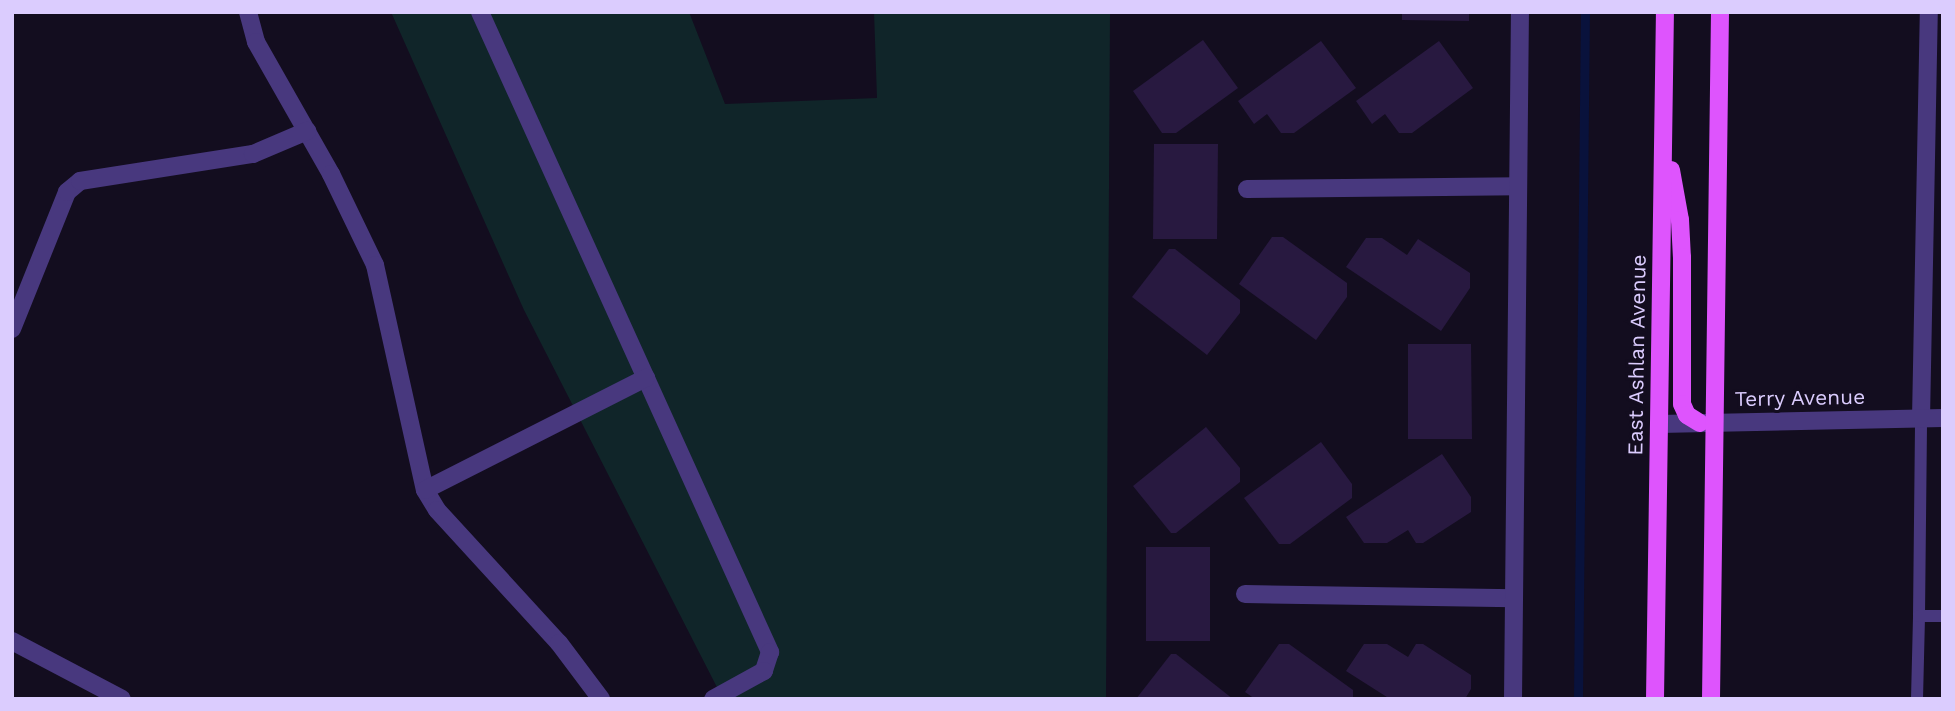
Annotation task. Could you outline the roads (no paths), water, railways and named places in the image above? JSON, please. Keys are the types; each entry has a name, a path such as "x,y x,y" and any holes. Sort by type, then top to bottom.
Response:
{"main road":[{"name":"East Ashlan Avenue","path":"1655,699 1665,12"},
{"path":"1711,699 1707,423 1720,12"},
{"path":"1664,129 1680,220 1682,404 1687,415 1707,423"}],"street":[{"path":"248,12 256,41 307,131 375,265 425,490 437,510 559,643 601,699"},
{"path":"480,12 770,652 764,671 713,699"},
{"path":"1513,699 1520,12"},
{"path":"1921,419 1928,12"},
{"path":"12,329 67,192 80,181 253,154 307,131"},
{"path":"1247,189 1518,186"},
{"path":"425,490 646,377"},
{"name":"Terry Avenue","path":"1659,424 1943,418"},
{"path":"1245,594 1514,598"},
{"path":"12,640 122,699"}],"lane":[{"path":"1917,699 1921,419"},
{"path":"1919,616 1943,616"}],"waterway":[{"path":"1578,699 1585,12"}]}
